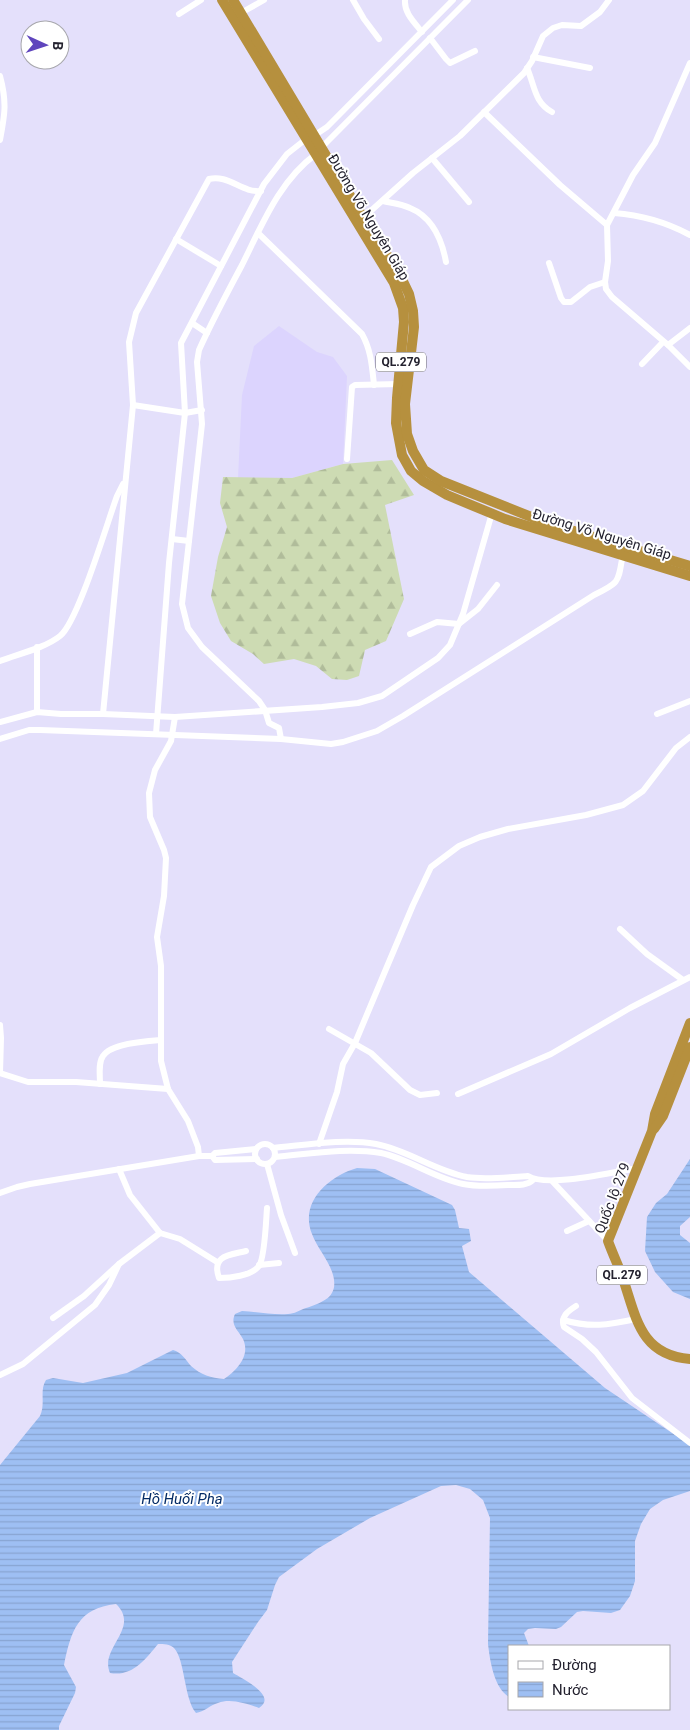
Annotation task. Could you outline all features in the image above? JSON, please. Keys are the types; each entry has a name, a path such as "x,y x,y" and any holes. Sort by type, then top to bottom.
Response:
{"highway":[{"name":"Đường Võ Nguyên Giáp","path":"222,0 237,15 310,137 398,271 409,294 414,327 404,404 407,434 412,452 424,470 442,481 544,522 690,576"},
{"name":"Đường Võ Nguyên Giáp","path":"233,0 237,15"},
{"name":"Đường Võ Nguyên Giáp","path":"319,150 394,282 403,308 404,322 396,407 397,429 402,455 411,471 423,481 447,495 492,513 623,550 690,566"},
{"path":"652,1132 655,1114 690,1023"},
{"path":"652,1132 663,1116 690,1047"},
{"name":"Quốc lộ 279","path":"652,1132 608,1241 644,1336 670,1356 690,1359"}],"street":[{"path":"179,14 201,0"},
{"path":"237,15 264,0"},
{"path":"353,0 364,19 380,39"},
{"path":"405,0 404,7 406,12 422,32"},
{"path":"156,734 188,412 181,343 194,324 221,266 261,191 277,166 287,154 327,126 453,0"},
{"path":"280,739 279,728 269,723 265,710 250,691 202,647 188,628 182,604 202,424 197,362 199,350 206,332 287,182 304,162 319,150 468,0"},
{"path":"364,217 460,136 484,112 527,68 543,36 553,28 562,25 582,26 600,12 609,0"},
{"path":"430,38 450,63 475,51"},
{"path":"533,57 590,68"},
{"path":"690,65 655,142 633,175 607,225 608,261 605,282 606,289 612,298 690,367"},
{"path":"527,68 538,99 543,107 552,112"},
{"path":"0,76 5,94 5,112 0,140"},
{"path":"484,112 607,225"},
{"path":"432,158 469,202"},
{"path":"103,714 133,405 128,349 131,328 136,313 209,179 219,178 248,191 261,191"},
{"path":"383,201 409,207 419,213 438,235 446,262"},
{"path":"614,213 649,218 675,227 690,235"},
{"path":"258,233 362,334 371,355 374,385"},
{"path":"176,239 221,266"},
{"path":"549,263 564,302 571,302 590,287 605,282"},
{"path":"194,324 206,332"},
{"path":"642,364 665,343 690,328"},
{"path":"347,460 352,387 355,385 398,384"},
{"path":"133,405 188,412 202,410"},
{"path":"0,661 50,642 61,636 68,627 86,584 117,496 125,481"},
{"path":"0,722 37,712 174,717 358,703 382,696 409,680 438,658 450,645 459,624 492,513"},
{"path":"175,540 188,541"},
{"path":"0,739 35,730 280,739 331,744 343,742 377,731 403,716 594,595 614,585 619,580 623,550"},
{"path":"410,634 437,622 459,624 478,609 497,584"},
{"path":"37,647 37,712"},
{"path":"656,714 689,704"},
{"path":"174,717 169,747 155,770 148,801 150,817 166,858 164,896 157,937 161,966 161,1061 168,1089 188,1121 198,1147 199,1156"},
{"path":"318,1144 337,1092 343,1064 416,897 428,872 436,863 459,846 480,837 508,829 593,814 623,805 643,791 676,748 690,737"},
{"path":"620,929 647,954 683,980"},
{"path":"458,1094 552,1054 690,977"},
{"path":"0,1025 0,1073 28,1082 100,1084 168,1089"},
{"path":"329,1030 371,1053 410,1090 420,1095 437,1093"},
{"path":"100,1084 100,1064 105,1053 130,1043 160,1040"},
{"path":"0,1193 17,1187 119,1169 199,1156 212,1156 215,1153 256,1149 264,1144 273,1148 318,1144 376,1144 466,1176 528,1176 533,1180 553,1182 638,1168"},
{"path":"267,1164 274,1157 275,1152 273,1148"},
{"path":"256,1149 257,1160"},
{"path":"274,1157 360,1151 392,1156 437,1176 462,1184 483,1186 529,1184 533,1180"},
{"path":"212,1156 215,1160 257,1160 267,1164"},
{"path":"267,1164 281,1215 295,1253"},
{"path":"119,1169 130,1195 160,1233 180,1240 218,1262"},
{"path":"553,1182 608,1241"},
{"path":"259,1265 267,1208"},
{"path":"567,1231 589,1221"},
{"path":"54,1318 84,1296 119,1264 160,1233"},
{"path":"246,1251 222,1257 218,1262 216,1271 218,1278 227,1278 252,1271 259,1265 279,1263"},
{"path":"0,1375 23,1364 95,1305 109,1285 119,1264"},
{"path":"576,1306 569,1311 563,1320 564,1327 582,1339 596,1352 632,1398 690,1443"},
{"path":"563,1320 588,1326 600,1326 636,1319"}],"shaded area":[{"path":"279,326 317,352 333,357 347,376 343,464 292,478 238,478 242,395 254,346"}],"green space":[{"path":"392,460 414,495 385,505 404,599 386,641 365,650 359,676 347,680 332,679 316,666 294,659 264,664 253,654 231,641 220,623 211,596 218,557 227,527 220,503 223,477 292,478 343,464"}],"water":[{"path":"690,1159 690,1217 680,1226 680,1235 690,1243 690,1299 673,1292 655,1272 645,1251 647,1217 656,1203 667,1194"},
{"name":"Hồ Huổi Phạ","path":"357,1168 375,1169 452,1205 459,1228 469,1229 471,1241 462,1246 469,1272 605,1388 690,1445 690,1491 663,1500 650,1509 641,1524 635,1541 635,1581 630,1596 620,1610 611,1613 577,1612 561,1627 556,1629 528,1629 524,1633 529,1645 508,1645 508,1696 496,1681 488,1644 490,1518 483,1500 470,1489 456,1485 441,1486 370,1518 317,1549 279,1577 267,1610 232,1662 233,1673 262,1693 264,1703 259,1708 228,1701 215,1704 196,1713 189,1698 178,1653 174,1648 167,1645 158,1644 143,1661 131,1670 118,1674 110,1673 108,1664 110,1655 122,1630 124,1621 122,1613 116,1604 93,1610 78,1623 70,1642 64,1665 76,1687 75,1693 59,1726 59,1730 0,1730 0,1465 40,1416 43,1388 46,1380 53,1378 83,1383 127,1373 173,1350 181,1354 191,1366 202,1374 224,1379 233,1372 244,1357 245,1345 233,1321 235,1314 242,1311 277,1314 295,1313 324,1301 332,1294 334,1289 333,1275 312,1234 309,1222 310,1211 313,1201 319,1192 336,1177"}]}
